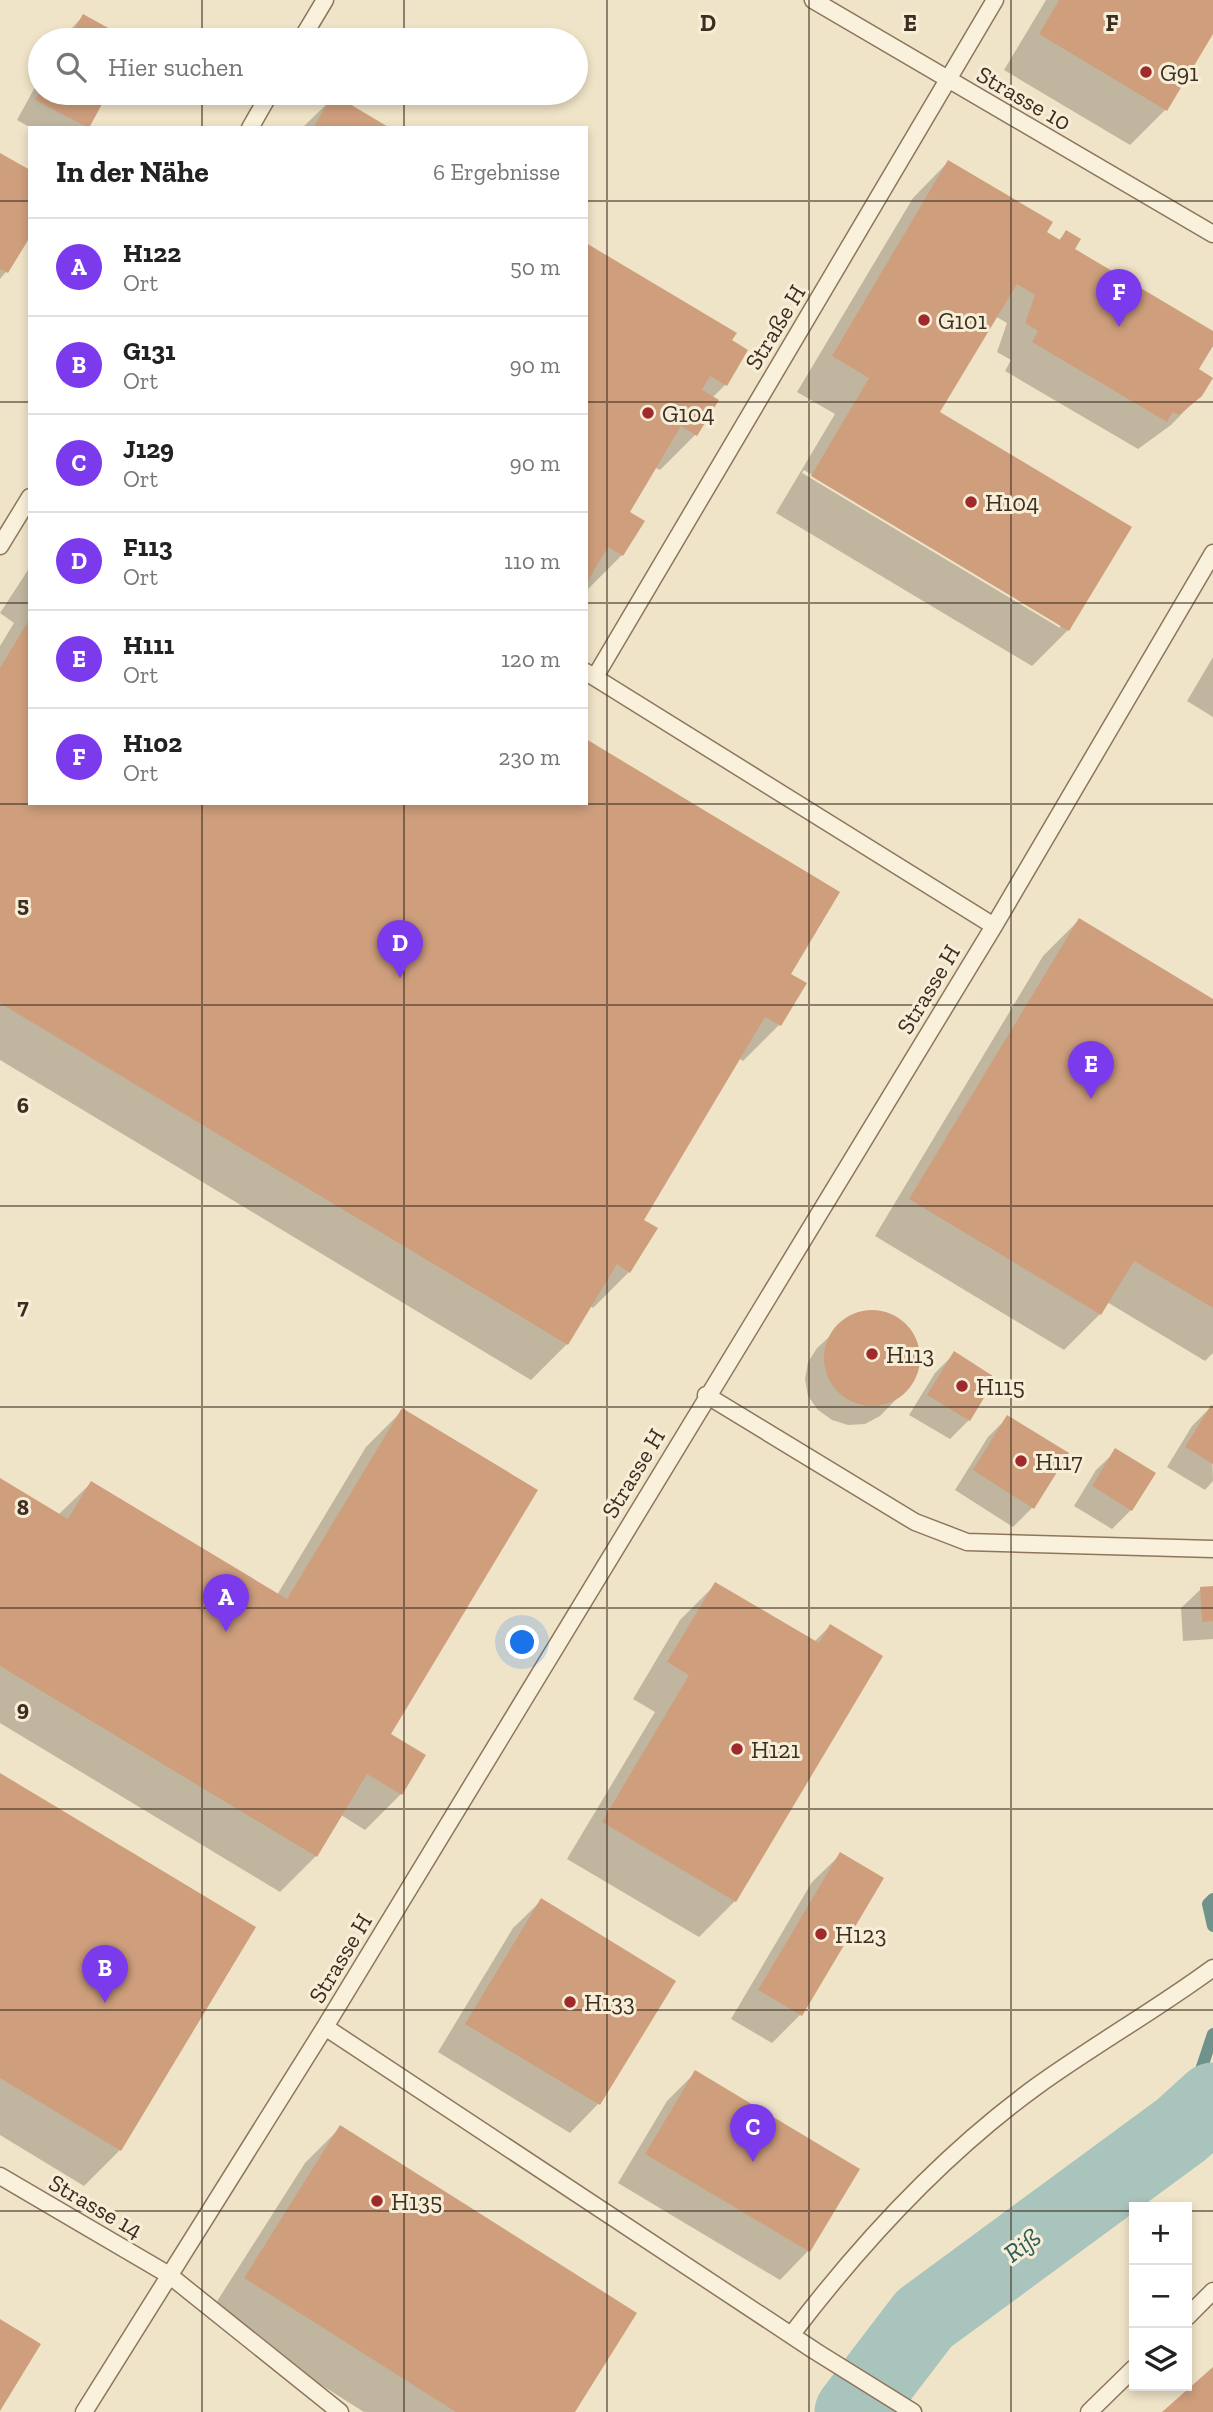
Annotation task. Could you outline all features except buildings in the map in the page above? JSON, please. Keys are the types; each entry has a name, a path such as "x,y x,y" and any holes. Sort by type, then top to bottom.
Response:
{"lane":[{"path":"308,28 325,0"},
{"name":"Strasse 10","path":"813,0 1213,234"},
{"name":"Straße H","path":"590,675 995,0"},
{"path":"251,126 263,105"},
{"path":"0,546 28,500"},
{"name":"Strasse H","path":"83,2412 325,2027 706,1395 994,926 1213,553"},
{"path":"590,675 994,926"},
{"path":"706,1395 915,1522 967,1542 1213,1549"},
{"path":"792,2334 842,2269 919,2186 1036,2087 1213,1968"},
{"path":"325,2027 815,2351 913,2412"},
{"name":"Strasse 14","path":"0,2176 169,2275 340,2412"},
{"path":"1192,2312 1213,2291"},
{"path":"1089,2412 1129,2373"}],"waterway":[{"path":"1213,1899 1208,1904 1213,1926"},
{"path":"1181,2130 1213,2034"},
{"name":"Riß","path":"853,2412 924,2319 1181,2130 1213,2101"}],"place":[{"name":"G91","path":"1146,72"},
{"name":"G101","path":"924,320"},
{"name":"H102","path":"1119,327"},
{"name":"G104","path":"648,413"},
{"name":"H104","path":"971,502"},
{"name":"F113","path":"400,978"},
{"name":"H111","path":"1091,1099"},
{"name":"H113","path":"872,1354"},
{"name":"H115","path":"962,1386"},
{"name":"H117","path":"1021,1461"},
{"name":"H122","path":"226,1632"},
{"name":"H121","path":"737,1749"},
{"name":"H123","path":"821,1934"},
{"name":"H133","path":"570,2002"},
{"name":"G131","path":"105,2003"},
{"name":"J129","path":"753,2162"},
{"name":"H135","path":"377,2201"}]}
